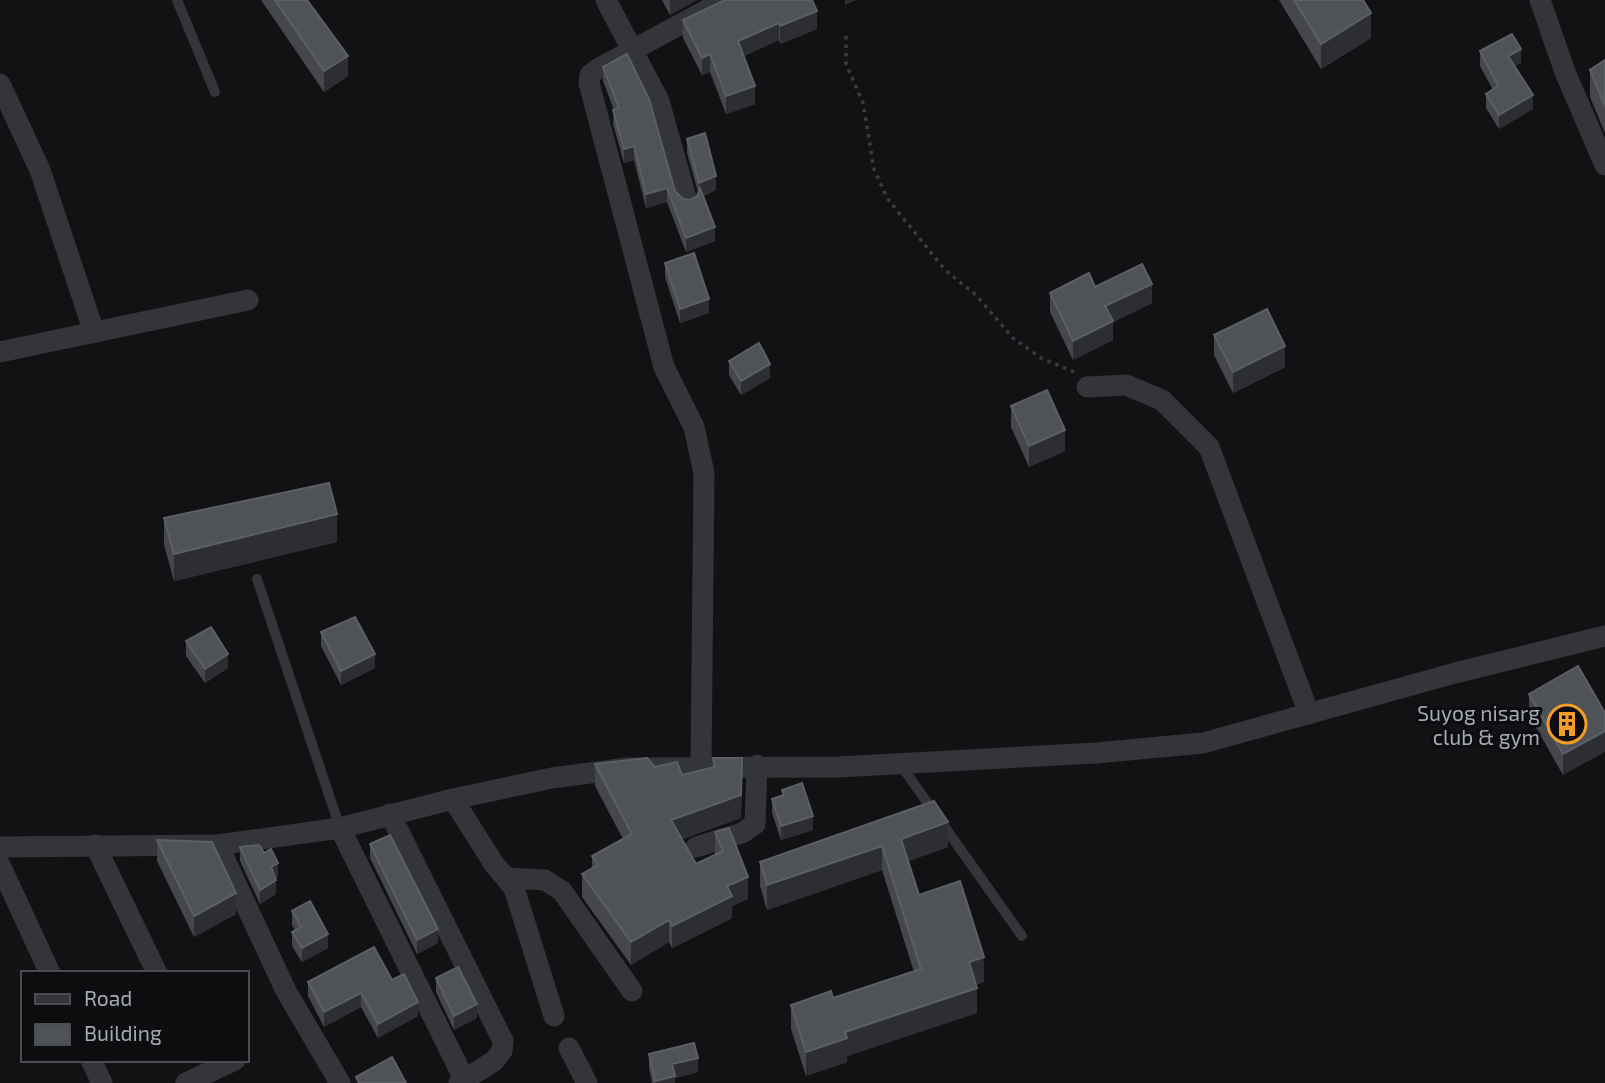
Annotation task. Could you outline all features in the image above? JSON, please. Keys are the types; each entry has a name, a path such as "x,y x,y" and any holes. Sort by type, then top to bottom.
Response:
{"street":[{"path":"606,0 635,50 665,116 687,201"},
{"path":"701,766 704,473 701,446 664,367 589,83 590,75 596,70 725,0"},
{"path":"1540,0 1605,165"},
{"path":"1574,92 1595,79"},
{"path":"0,84 40,170 94,332"},
{"path":"0,352 248,300"},
{"path":"1087,387 1126,385 1162,400 1209,447 1309,714"},
{"path":"0,848 218,845 340,828 453,799 552,778 627,768 757,765 838,767 1096,753 1203,743 1605,636"},
{"path":"696,847 742,833 755,824 757,765"},
{"path":"453,799 522,904 539,974 554,1016"},
{"path":"340,828 463,1082 494,1061 502,1051 503,1041 390,814"},
{"path":"94,845 156,971"},
{"path":"218,845 286,991 340,1083"},
{"path":"0,865 49,971"},
{"path":"507,878 545,880 562,891 632,991"},
{"path":"569,1048 586,1083"},
{"path":"92,1062 102,1083"},
{"path":"186,1083 203,1067 225,1062"}],"lane":[{"path":"177,0 215,92"},
{"path":"257,579 340,828"},
{"path":"900,764 1022,936"}],"path":[{"path":"846,36 846,64 863,103 874,169 887,198 945,270 976,295 1013,338 1041,358 1077,374 1087,387"}],"building":[{"path":"275,0 307,0 348,56 324,71"},
{"path":"725,0 812,0 817,11 780,26 779,23 738,41 755,86 726,96 710,54 702,58 683,20"},
{"path":"1294,0 1363,0 1371,13 1321,44"},
{"path":"1512,34 1521,49 1508,56 1533,95 1499,115 1486,94 1498,86 1480,51"},
{"path":"627,54 649,99 675,191 683,199 690,200 697,196 700,188 715,227 686,238 667,188 646,194 634,146 624,149 613,110 619,108 603,67"},
{"path":"1605,60 1605,106 1590,70"},
{"path":"705,133 716,176 699,183 687,139"},
{"path":"694,253 709,299 680,309 665,263"},
{"path":"1142,264 1152,284 1105,306 1113,321 1073,341 1050,293 1089,273 1095,287"},
{"path":"1267,309 1285,346 1233,372 1214,335"},
{"path":"759,343 770,364 741,381 729,361"},
{"path":"1047,390 1065,430 1029,446 1011,406"},
{"path":"329,483 337,514 174,554 164,518"},
{"path":"355,617 375,654 341,671 321,632"},
{"path":"211,627 228,654 205,669 186,641"},
{"name":"Suyog nisarg club & gym","path":"1578,666 1605,713 1605,731 1563,754 1529,694"},
{"path":"647,758 655,767 677,762 682,775 715,767 713,758 742,758 741,795 671,820 696,864 723,851 715,832 729,828 748,877 727,886 732,896 672,926 669,920 631,942 582,874 598,865 592,856 632,834 595,764"},
{"path":"802,783 813,816 781,826 772,799 784,795 782,790"},
{"path":"934,801 948,822 901,839 919,895 960,881 984,957 969,962 977,988 845,1032 847,1038 806,1052 791,1005 831,991 833,998 921,969 882,846 767,885 760,862"},
{"path":"390,835 438,929 417,940 370,844"},
{"path":"157,840 212,842 236,893 194,916"},
{"path":"259,845 264,853 271,849 278,863 271,867 276,880 260,890 240,847"},
{"path":"310,901 328,934 302,948 292,932 301,927 292,911"},
{"path":"374,947 392,980 404,974 418,1002 378,1024 361,993 324,1012 308,982"},
{"path":"458,967 477,1004 454,1016 436,978"},
{"path":"694,1043 698,1058 672,1064 675,1076 655,1081 649,1054"},
{"path":"392,1057 406,1083 359,1083 356,1077"}],"place":[{"name":"Suyog nisarg club & gym","path":"1567,724"}]}
